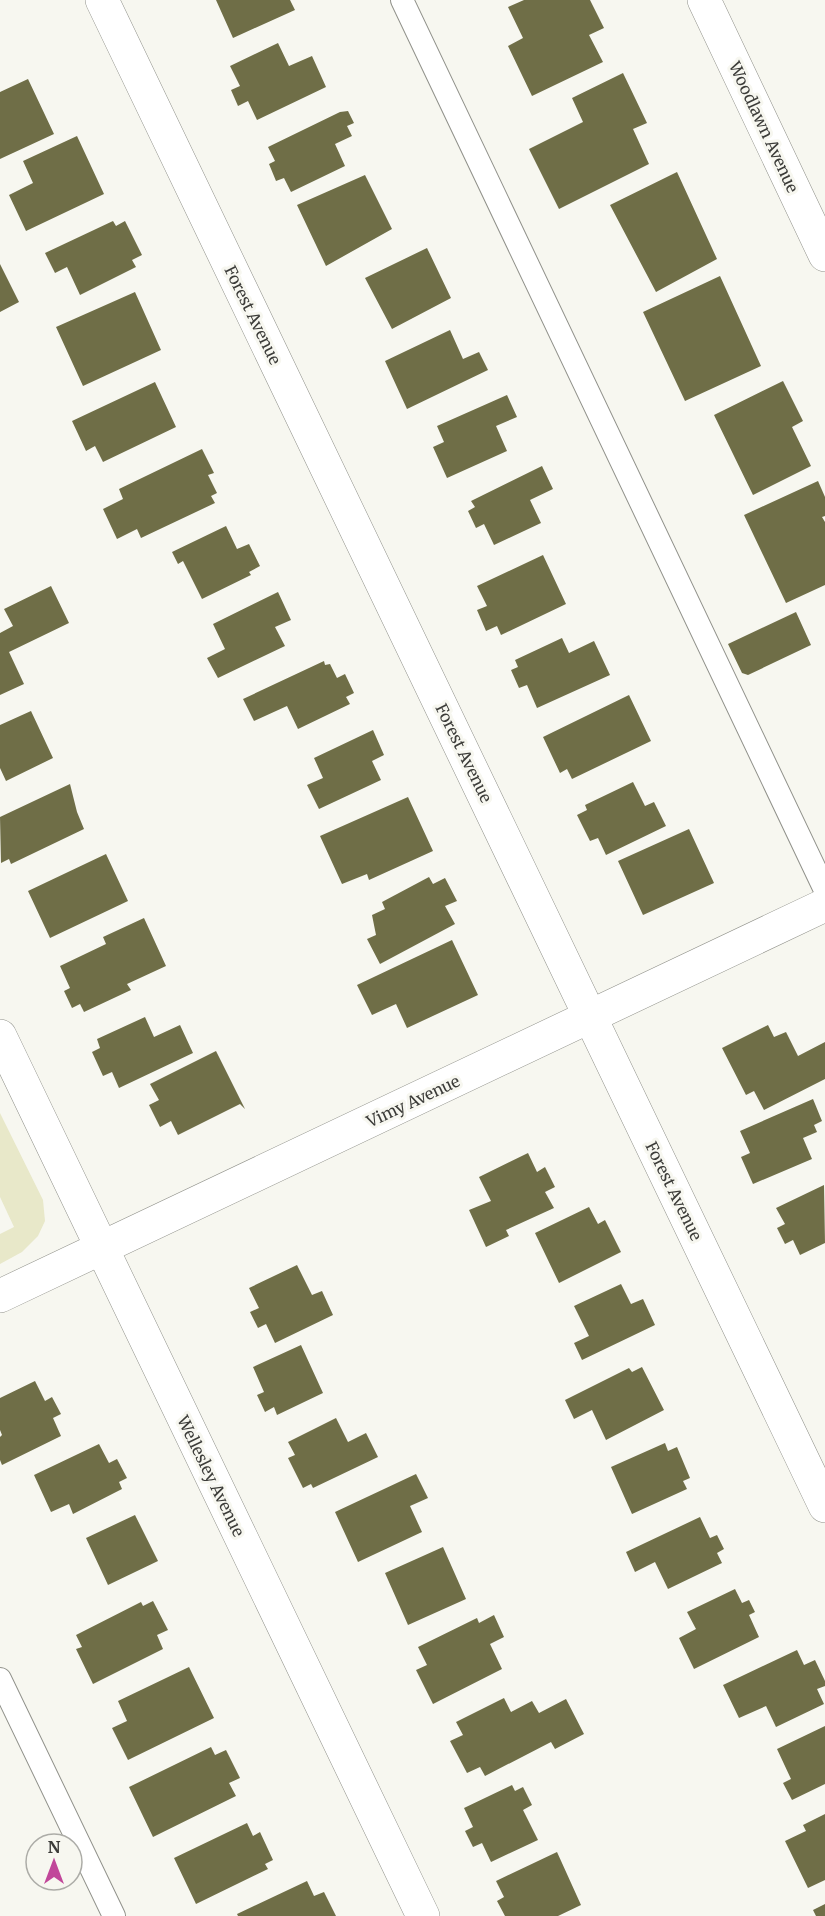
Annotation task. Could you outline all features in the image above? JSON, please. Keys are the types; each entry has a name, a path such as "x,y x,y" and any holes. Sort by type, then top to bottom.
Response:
{"street":[{"name":"Forest Avenue","path":"102,0 825,1506"},
{"name":"Woodlawn Avenue","path":"704,0 825,255"},
{"name":"Vimy Avenue","path":"0,1296 825,905"},
{"name":"Wellesley Avenue","path":"0,1036 423,1916"}],"lane":[{"path":"402,0 825,890"},
{"path":"0,1679 114,1916"}],"green space":[{"path":"0,1113 43,1200 45,1221 38,1236 22,1252 0,1264 0,1234 14,1227 0,1197"}],"building":[{"path":"216,0 290,0 295,10 233,38"},
{"path":"524,0 590,0 604,28 589,35 603,62 532,96 508,46 523,38 508,7"},
{"path":"278,43 289,66 312,56 326,87 257,120 248,101 238,106 231,90 240,86 230,66"},
{"path":"623,73 647,123 633,129 649,164 559,209 529,149 583,122 572,98"},
{"path":"28,79 54,134 0,159 0,92"},
{"path":"348,111 354,123 347,126 352,136 335,144 345,166 291,192 284,178 276,181 269,164 275,161 268,147 340,112"},
{"path":"77,136 104,194 26,231 9,195 33,183 23,161"},
{"path":"677,172 717,259 656,292 610,205"},
{"path":"365,175 392,229 326,266 297,205"},
{"path":"113,221 116,226 125,221 142,255 132,260 136,267 80,295 67,267 55,273 45,253"},
{"path":"427,248 451,298 392,329 365,278"},
{"path":"0,264 19,302 0,312"},
{"path":"720,276 761,366 685,401 643,312"},
{"path":"135,292 161,350 83,386 56,327"},
{"path":"450,330 463,359 479,352 488,370 407,409 385,361"},
{"path":"783,381 803,421 792,427 811,466 753,495 714,415"},
{"path":"155,382 176,427 103,462 95,446 86,451 72,421"},
{"path":"507,395 517,417 496,426 507,451 447,478 433,447 444,442 437,426"},
{"path":"202,449 214,473 208,475 217,493 211,496 215,503 141,538 137,529 117,539 103,509 123,499 119,489"},
{"path":"542,466 553,489 530,500 541,523 494,545 484,524 476,528 468,511 475,507 471,501"},
{"path":"818,481 825,497 825,516 822,517 825,522 825,585 786,603 744,515"},
{"path":"226,526 237,549 249,544 260,566 249,572 251,575 202,599 183,561 178,564 172,552"},
{"path":"543,555 566,604 501,635 497,626 486,631 477,610 487,606 477,586"},
{"path":"51,586 69,623 9,652 24,684 0,695 0,633 13,626 4,609"},
{"path":"278,592 291,620 275,627 285,646 218,678 207,658 225,649 213,624"},
{"path":"796,612 811,645 748,675 742,673 728,644"},
{"path":"562,638 569,653 594,641 610,675 537,708 527,685 519,688 511,670 518,667 515,660"},
{"path":"324,661 325,665 330,664 337,678 345,674 354,693 346,697 350,704 298,729 287,706 254,721 243,699"},
{"path":"629,695 651,741 572,779 567,769 560,773 543,737"},
{"path":"31,711 53,758 6,781 0,768 0,725"},
{"path":"373,730 384,755 372,761 381,780 319,809 307,785 323,778 314,758"},
{"path":"633,782 645,806 654,802 666,826 606,855 598,838 590,841 577,815 587,810 585,805"},
{"path":"70,784 84,829 11,864 9,859 1,863 0,817"},
{"path":"408,797 433,851 369,880 367,874 342,884 320,836"},
{"path":"689,829 714,883 643,915 618,861"},
{"path":"106,854 128,901 50,938 28,891"},
{"path":"429,877 433,884 445,878 457,901 445,906 455,924 380,964 367,939 376,935 372,915 385,909 382,902"},
{"path":"144,918 166,966 127,984 131,990 84,1012 80,1004 72,1008 64,991 70,988 60,966 106,944 103,937"},
{"path":"452,940 478,995 407,1028 396,1004 372,1015 357,985"},
{"path":"145,1017 154,1037 180,1025 193,1053 119,1088 112,1072 103,1076 92,1052 100,1048 97,1039"},
{"path":"768,1025 774,1037 786,1032 798,1056 825,1042 825,1079 764,1110 754,1091 746,1095 722,1048"},
{"path":"216,1051 245,1109 240,1104 178,1135 171,1121 160,1127 149,1105 159,1100 150,1084"},
{"path":"813,1099 822,1121 814,1125 817,1132 803,1138 812,1159 753,1184 741,1157 750,1153 740,1131"},
{"path":"528,1153 537,1172 545,1167 555,1187 545,1192 554,1208 506,1230 509,1236 486,1247 469,1210 491,1201 479,1177"},
{"path":"824,1185 825,1243 800,1255 793,1240 785,1244 777,1228 785,1224 776,1208"},
{"path":"589,1207 598,1224 605,1220 621,1252 559,1283 535,1233"},
{"path":"297,1265 312,1295 322,1291 333,1315 275,1343 266,1324 258,1328 250,1312 259,1308 249,1288"},
{"path":"621,1284 631,1304 643,1299 655,1325 582,1360 574,1343 589,1336 574,1306"},
{"path":"301,1345 323,1393 277,1415 274,1407 265,1412 257,1395 264,1392 253,1367"},
{"path":"642,1367 664,1410 606,1440 592,1410 574,1419 565,1400 629,1368 632,1372"},
{"path":"35,1381 45,1401 52,1397 61,1414 53,1418 61,1436 2,1465 0,1460 0,1437 2,1435 0,1398"},
{"path":"336,1418 348,1442 366,1433 378,1457 313,1488 311,1484 303,1488 288,1458 295,1455 288,1442"},
{"path":"665,1443 668,1451 677,1447 690,1478 683,1481 687,1489 632,1514 611,1467"},
{"path":"99,1444 109,1463 117,1459 127,1478 119,1482 122,1489 73,1514 69,1504 51,1512 34,1475"},
{"path":"416,1474 428,1498 410,1506 422,1532 358,1562 335,1512"},
{"path":"135,1515 158,1561 108,1585 86,1538"},
{"path":"700,1517 710,1538 717,1535 724,1549 717,1553 722,1563 668,1589 655,1562 635,1572 626,1552"},
{"path":"443,1547 466,1599 408,1625 385,1573"},
{"path":"735,1589 742,1603 749,1600 755,1612 749,1615 759,1637 694,1669 679,1638 696,1629 687,1612"},
{"path":"153,1601 168,1630 157,1635 163,1649 93,1684 76,1649 82,1647 76,1635 141,1602 143,1606"},
{"path":"494,1615 504,1637 490,1644 502,1669 433,1704 416,1670 427,1665 418,1647 477,1618 479,1623"},
{"path":"797,1650 804,1665 815,1660 825,1681 825,1686 817,1689 824,1704 776,1727 766,1706 739,1718 723,1685"},
{"path":"189,1667 214,1718 128,1760 112,1728 127,1721 118,1701"},
{"path":"504,1698 511,1712 532,1701 539,1713 566,1699 584,1734 555,1749 551,1742 485,1776 480,1767 467,1773 450,1741 463,1735 456,1722"},
{"path":"825,1726 825,1784 792,1800 783,1783 791,1779 777,1749"},
{"path":"211,1747 215,1755 226,1750 240,1778 229,1783 236,1796 153,1837 129,1787"},
{"path":"512,1785 515,1791 523,1787 532,1805 523,1810 538,1840 491,1862 482,1843 473,1847 465,1831 473,1827 464,1808"},
{"path":"825,1814 825,1880 808,1888 785,1841 806,1831 803,1825"},
{"path":"247,1823 253,1836 260,1832 273,1860 265,1864 268,1869 196,1904 174,1858"},
{"path":"557,1852 581,1905 558,1916 505,1916 497,1901 504,1897 496,1881"},
{"path":"307,1881 314,1896 324,1892 336,1916 238,1916 237,1914"},
{"path":"825,1904 825,1916 816,1916 813,1910"}]}
